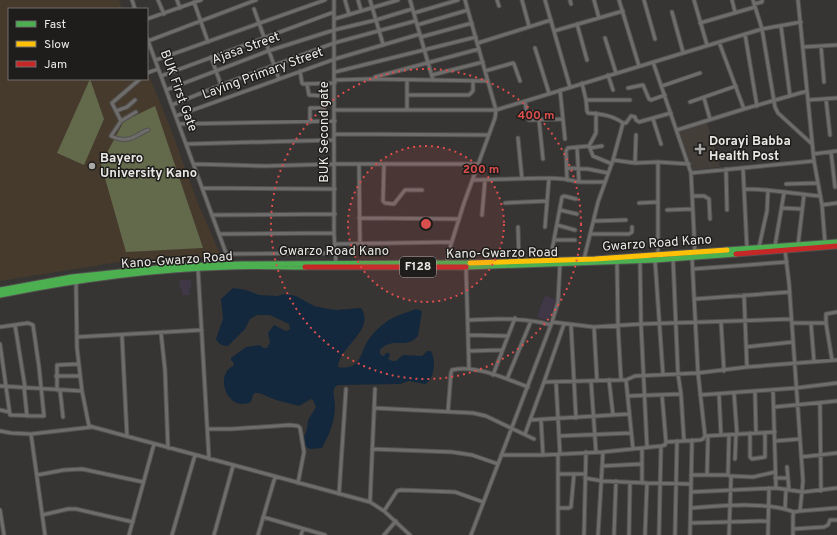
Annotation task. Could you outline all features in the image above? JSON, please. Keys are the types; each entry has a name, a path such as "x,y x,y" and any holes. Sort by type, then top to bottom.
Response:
{"main road":[{"name":"Gwarzo Road Kano","path":"719,253 775,246 837,242"},
{"name":"Kano-Gwarzo Road","path":"0,295 60,283 178,268 466,267 500,264 560,264 640,261 657,258 673,258 719,253 837,246"},
{"name":"Gwarzo Road Kano","path":"0,290 72,277 230,264 500,264 519,262 657,258 694,255"}],"street":[{"path":"158,0 164,14"},
{"path":"177,0 180,8"},
{"path":"148,40 256,0"},
{"path":"156,60 325,0"},
{"name":"BUK Second gate","path":"334,0 334,233 336,264"},
{"path":"345,0 349,14"},
{"path":"358,0 361,10"},
{"path":"370,0 383,44"},
{"path":"334,19 385,2 398,0"},
{"path":"411,0 416,23 433,80"},
{"path":"414,13 458,0"},
{"path":"447,263 459,219 495,118 496,110 465,0"},
{"path":"497,0 499,6"},
{"path":"522,0 529,26"},
{"path":"545,0 570,87"},
{"path":"594,0 599,18"},
{"path":"619,0 639,66"},
{"path":"644,0 655,39"},
{"path":"694,0 707,45"},
{"path":"732,0 735,12"},
{"path":"700,23 735,12 754,3 762,2 762,0"},
{"path":"798,0 813,154 822,204 825,242"},
{"path":"149,18 164,14 197,1 200,21 208,42"},
{"path":"754,3 762,29 774,107 778,113 812,144"},
{"name":"Ajasa Street","path":"166,90 268,51 334,30 376,20 412,8"},
{"path":"254,9 265,38 273,66 279,79"},
{"path":"172,105 334,43 468,10"},
{"path":"554,31 623,11"},
{"path":"161,76 334,12"},
{"path":"672,12 683,52"},
{"path":"478,43 551,20"},
{"path":"335,110 496,110 762,29 801,22"},
{"name":"Laying Primary Street","path":"176,116 335,59 383,44 472,23"},
{"path":"577,24 587,60"},
{"path":"781,26 790,96"},
{"path":"745,34 757,106"},
{"path":"335,72 476,37"},
{"path":"605,38 616,73"},
{"name":"BUK First Gate","path":"148,40 230,264"},
{"path":"719,42 744,109"},
{"path":"803,47 837,44"},
{"path":"821,46 824,82"},
{"path":"535,48 549,94"},
{"path":"370,79 479,49"},
{"path":"211,57 217,70 221,85"},
{"path":"432,75 483,62"},
{"path":"653,62 691,173 694,255 693,269 698,373 706,436 707,475"},
{"path":"485,72 513,63 520,80"},
{"path":"148,74 158,69"},
{"path":"300,71 303,84 370,79 488,81"},
{"path":"662,86 700,73"},
{"path":"608,75 613,90"},
{"path":"121,121 112,106 113,102 139,80"},
{"path":"407,80 407,109"},
{"path":"407,94 469,95 473,91 473,80"},
{"path":"324,83 324,121"},
{"path":"582,83 587,111 590,113 616,118 623,123"},
{"path":"307,84 309,96 324,96"},
{"path":"628,88 643,85 650,100 665,95"},
{"path":"690,102 736,86"},
{"path":"560,90 565,139"},
{"path":"677,130 807,91"},
{"path":"704,98 710,119"},
{"path":"808,100 837,98"},
{"path":"826,99 830,135"},
{"path":"116,111 127,107 135,100"},
{"path":"586,100 630,100"},
{"path":"525,101 527,118 529,120 563,119"},
{"path":"310,122 310,108 324,108"},
{"path":"111,136 121,121 136,112"},
{"path":"596,113 596,133 590,147 593,156 612,164"},
{"path":"584,260 590,234 623,123 626,123 631,116 635,117 639,122 671,113"},
{"path":"653,119 661,144"},
{"path":"539,120 543,159"},
{"path":"179,124 335,121"},
{"path":"106,133 118,139 127,139 148,130"},
{"path":"335,134 489,135"},
{"path":"635,163 636,134"},
{"path":"518,138 522,179"},
{"path":"187,144 334,140"},
{"path":"567,180 567,149 602,146"},
{"path":"577,148 579,182"},
{"path":"813,154 837,151"},
{"path":"832,152 835,187"},
{"path":"613,160 635,163 658,162 688,164"},
{"path":"691,173 814,161"},
{"path":"658,162 657,258 659,323 663,375"},
{"path":"194,164 265,166 334,164 478,164"},
{"path":"359,164 360,243"},
{"path":"384,164 383,201 385,204 394,204 406,190 422,190"},
{"path":"567,168 588,169 608,173"},
{"path":"742,168 747,249"},
{"path":"726,169 726,210"},
{"path":"473,180 549,178 579,182 605,182"},
{"path":"545,227 549,178"},
{"path":"482,215 484,180"},
{"path":"786,184 818,183"},
{"path":"203,188 335,189"},
{"path":"744,189 768,190 820,196"},
{"path":"759,248 767,211 768,190"},
{"path":"775,246 784,193"},
{"path":"798,245 804,195"},
{"path":"550,261 563,196 576,199"},
{"path":"692,196 704,196 709,199 710,219"},
{"path":"505,203 547,201"},
{"path":"640,202 658,202"},
{"path":"822,204 837,203"},
{"path":"667,210 692,208"},
{"path":"782,208 802,209"},
{"path":"560,210 577,214"},
{"path":"212,215 335,214"},
{"path":"359,218 459,219"},
{"path":"594,221 626,220"},
{"path":"557,225 575,230"},
{"path":"518,227 519,262"},
{"path":"590,234 630,234 632,232 632,227"},
{"path":"219,234 334,233"},
{"path":"554,240 576,240"},
{"path":"335,244 452,242"},
{"path":"785,250 790,292 800,439 803,492 800,511"},
{"path":"227,254 335,253"},
{"path":"673,258 678,374 681,394 684,441"},
{"path":"640,261 641,324 647,447"},
{"path":"617,262 621,380"},
{"path":"693,269 787,262"},
{"path":"471,535 551,324 558,302 560,264"},
{"path":"466,267 469,370"},
{"path":"198,269 209,459"},
{"path":"76,281 78,364 88,425 92,427"},
{"path":"695,299 790,292"},
{"path":"744,295 747,367"},
{"path":"832,360 826,314 837,312"},
{"path":"468,320 515,318 551,324 594,327 659,323 791,319"},
{"path":"492,375 515,318"},
{"path":"507,379 531,321"},
{"path":"721,322 724,370"},
{"path":"792,323 826,323"},
{"path":"0,327 28,324 33,325 42,389 44,416 10,415 1,360 0,344"},
{"path":"525,434 564,324"},
{"path":"810,324 814,361"},
{"path":"15,325 25,387 27,416"},
{"path":"571,325 576,418"},
{"path":"594,327 596,381"},
{"path":"77,338 202,330"},
{"path":"161,333 165,370 168,448"},
{"path":"468,335 508,336"},
{"path":"122,336 127,436"},
{"path":"746,347 793,342"},
{"path":"469,351 502,350"},
{"path":"544,382 626,380 635,376 644,375 698,373 747,367 837,360"},
{"path":"62,417 56,376 57,365 78,364"},
{"path":"448,411 452,370 469,370 492,375 528,387"},
{"path":"56,376 80,376"},
{"path":"609,380 613,415"},
{"path":"626,380 632,449"},
{"path":"591,381 596,452"},
{"path":"556,382 559,436 558,535"},
{"path":"700,395 796,388 837,383"},
{"path":"0,386 82,391"},
{"path":"338,494 346,389"},
{"path":"370,502 375,389"},
{"path":"773,390 776,488"},
{"path":"756,391 756,433"},
{"path":"734,392 736,434 735,459"},
{"path":"628,396 681,394"},
{"path":"719,394 722,435"},
{"path":"662,395 666,442"},
{"path":"774,407 837,401"},
{"path":"820,402 821,491"},
{"path":"374,408 473,412 486,416 534,439"},
{"path":"0,410 10,412"},
{"path":"530,420 629,414"},
{"path":"542,420 543,455"},
{"path":"208,429 290,425 298,426 300,428 304,452 298,483"},
{"path":"0,431 31,434 92,427 370,502 384,510 410,535"},
{"path":"501,455 543,455 603,452 661,446 665,445 666,442 703,439 706,436 775,432"},
{"path":"559,436 631,433"},
{"path":"750,433 750,457 752,459 764,457 766,433"},
{"path":"31,434 45,535"},
{"path":"729,435 729,535"},
{"path":"775,441 800,439"},
{"path":"690,535 692,440"},
{"path":"675,535 677,442"},
{"path":"129,535 154,444"},
{"path":"659,535 661,446"},
{"path":"642,448 642,483"},
{"path":"372,449 452,452 472,455 498,464"},
{"path":"584,535 586,452"},
{"path":"598,535 603,452"},
{"path":"801,457 837,454"},
{"path":"172,535 195,455"},
{"path":"602,466 642,464"},
{"path":"214,535 233,466"},
{"path":"785,508 788,478 787,467"},
{"path":"37,474 82,469 144,482"},
{"path":"691,475 753,476 775,472"},
{"path":"558,474 585,474"},
{"path":"558,508 571,507 574,474"},
{"path":"258,535 275,477"},
{"path":"585,478 630,483 691,484"},
{"path":"775,478 788,478"},
{"path":"614,535 616,481"},
{"path":"629,535 630,483"},
{"path":"646,535 647,483"},
{"path":"768,535 769,488"},
{"path":"691,492 776,488 803,492 837,488"},
{"path":"384,510 397,491 401,490 455,492 484,502"},
{"path":"691,508 768,506 785,508 794,512 837,508"},
{"path":"42,514 76,509 133,522"},
{"path":"0,510 4,535"},
{"path":"793,535 794,512"},
{"path":"263,517 325,535"},
{"path":"793,529 824,527 828,525 830,520 837,520"},
{"path":"690,523 768,521"},
{"path":"384,535 396,522"},
{"path":"301,535 303,528"}],"shaded area":[{"name":"Bayero University Kano","path":"0,0 119,0 122,8 8,8 8,80 148,80 148,73 170,127 199,206 221,256 119,262 0,281"},
{"name":"Dorayi Babba Health Post","path":"707,122 720,167 693,170 679,131"},
{"path":"179,280 191,280 191,288 189,288 190,295 182,295"},
{"path":"545,295 556,300 548,321 537,317"}],"green space":[{"path":"90,80 104,119 84,165 57,153"},
{"path":"155,106 203,248 126,252 101,164 124,121"}],"water":[{"path":"233,288 246,290 259,295 277,296 285,294 296,296 314,306 328,309 337,310 361,308 364,316 364,324 361,331 340,359 338,367 344,368 353,365 359,360 366,343 379,328 388,321 416,309 422,311 418,336 409,342 389,344 380,350 380,354 383,356 386,353 389,353 390,355 388,359 396,361 403,355 422,356 427,351 431,351 434,359 433,374 425,384 409,381 400,384 338,385 334,389 334,417 327,438 322,448 310,449 305,446 304,437 308,420 316,407 313,400 311,399 299,406 255,393 251,402 243,404 235,402 226,392 224,377 227,371 233,366 234,363 231,358 246,347 259,345 267,348 270,342 268,333 274,325 286,331 290,329 289,324 270,315 257,315 250,319 245,329 228,346 222,345 216,339 223,319 221,299"}],"traffic: fast":[{"path":"727,250 837,242"},
{"path":"466,267 655,260 736,254"},
{"path":"0,290 72,277 178,266 243,264 470,263"},
{"path":"0,295 85,280 171,270 238,267 305,267"}],"traffic: slow":[{"path":"470,263 595,259 727,250"}],"traffic: jam":[{"path":"736,254 837,246"},
{"path":"305,267 466,267"}],"place":[{"name":"Dorayi Babba Health Post","path":"700,149"},
{"name":"Bayero University Kano","path":"92,166"}]}
